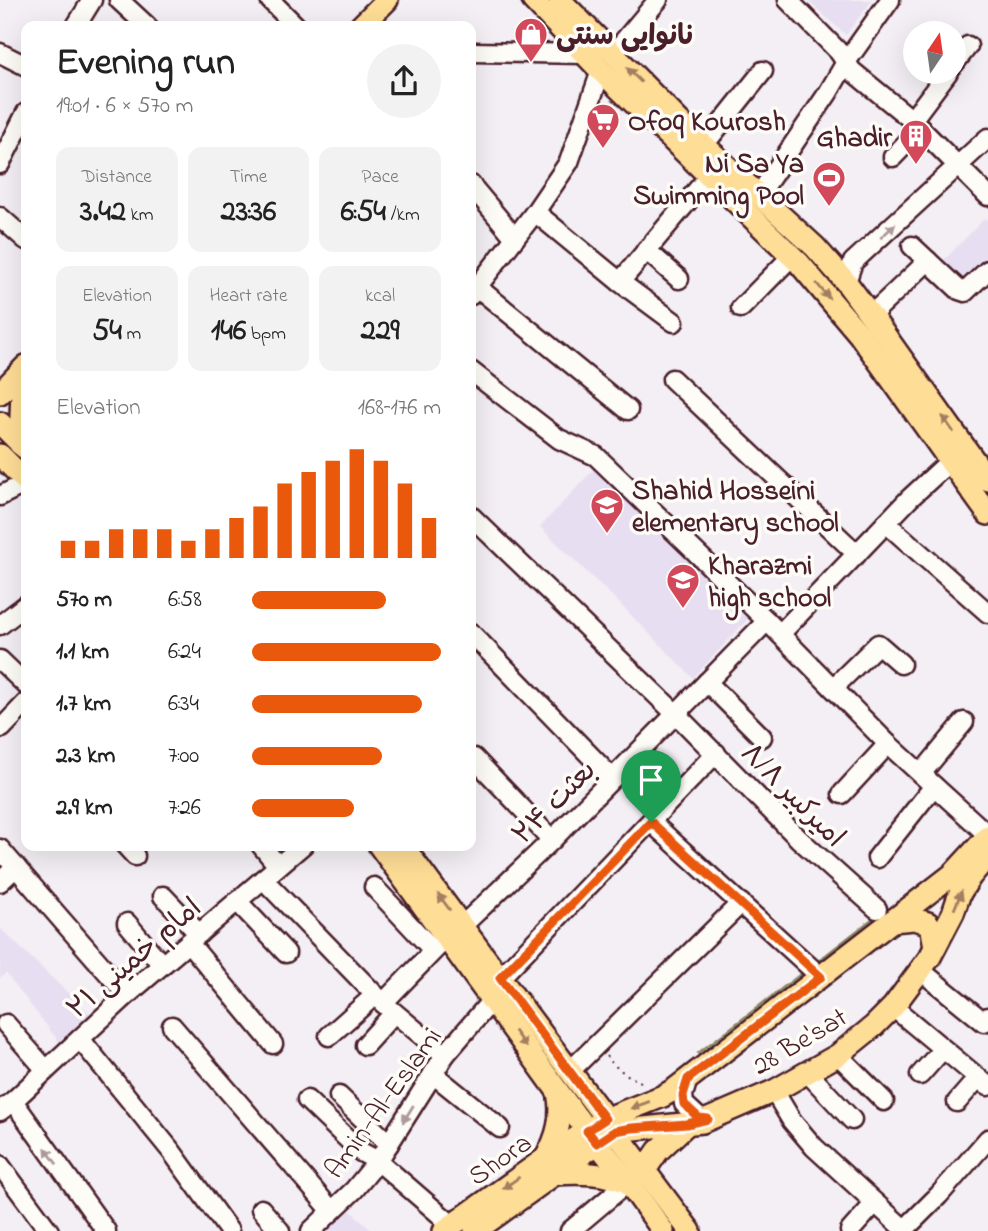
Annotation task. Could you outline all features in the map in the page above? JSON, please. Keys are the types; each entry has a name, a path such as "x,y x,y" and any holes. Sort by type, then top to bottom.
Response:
{"main road":[{"path":"366,21 387,0"},
{"path":"533,0 586,54 608,63 704,145 815,247 871,315 988,480"},
{"path":"560,0 608,63 709,176 792,256 859,334 988,514"},
{"path":"0,375 21,368"},
{"path":"0,393 21,370"},
{"path":"0,423 20,465"},
{"path":"20,465 21,427"},
{"path":"0,455 20,465"},
{"path":"601,1131 688,1079 813,970 885,915 953,874 988,835"},
{"path":"383,851 558,1090 601,1131 637,1176 690,1231"},
{"path":"405,851 447,938 500,978 583,1057 601,1131"},
{"name":"28 Be'sat","path":"601,1131 697,1122 774,1091 838,1055 893,1007 935,947 970,877 987,861"},
{"path":"885,915 928,923 935,947"},
{"path":"558,1090 560,1123 550,1166 614,1177 637,1176 658,1151 697,1122"},
{"name":"Shora","path":"448,1228 550,1166 601,1131"},
{"name":"Shora","path":"475,1231 550,1166"},
{"path":"637,1176 663,1231"}],"street":[{"path":"78,21 92,0"},
{"path":"119,0 141,21"},
{"path":"270,0 291,21"},
{"path":"476,288 536,212 569,162 608,63 658,0"},
{"path":"788,0 839,52 852,71 916,124 988,196"},
{"path":"759,195 890,0"},
{"path":"476,52 586,54"},
{"path":"0,53 21,64"},
{"path":"704,145 763,71"},
{"path":"893,157 941,84"},
{"path":"0,164 21,123"},
{"path":"846,282 853,262 988,138"},
{"path":"620,282 709,176"},
{"path":"476,191 515,238"},
{"path":"536,212 620,282 674,322"},
{"path":"0,217 21,236"},
{"path":"912,246 954,286 965,292 987,275"},
{"path":"646,250 679,279"},
{"path":"741,308 792,256"},
{"path":"871,315 928,261"},
{"path":"476,293 628,410"},
{"path":"476,375 559,439 596,456 767,621 888,744 988,835"},
{"path":"672,379 857,554"},
{"path":"780,635 910,498 950,461"},
{"path":"0,496 20,465"},
{"name":"امیرکبیر ۸/۸","path":"476,521 676,714 799,839 885,915"},
{"path":"886,523 984,610"},
{"path":"0,625 21,609"},
{"name":"بعثت ۲۴","path":"384,1004 447,938 552,840 767,621"},
{"path":"476,638 612,778"},
{"path":"833,688 877,644 901,664"},
{"path":"0,660 21,680"},
{"path":"707,682 762,737"},
{"path":"2,728 21,708"},
{"path":"877,858 964,722"},
{"path":"842,794 888,744"},
{"path":"500,978 716,754"},
{"path":"476,760 552,840"},
{"path":"651,822 813,970"},
{"path":"0,849 127,995"},
{"path":"266,851 278,866"},
{"name":"امام خمینی ۲۱","path":"6,1106 127,995 296,851"},
{"path":"0,882 16,867"},
{"path":"263,879 384,1004 445,1055"},
{"path":"374,887 447,938"},
{"path":"163,896 273,1044"},
{"path":"237,901 286,953"},
{"path":"583,1057 741,903"},
{"path":"127,923 162,965"},
{"path":"920,970 986,1019"},
{"name":"Amin-Al-Eslami","path":"311,1231 354,1190 378,1161 445,1055 492,1000"},
{"path":"329,1036 384,1004"},
{"path":"365,1045 384,1004"},
{"path":"893,1007 983,1082 957,1102"},
{"path":"6,1024 46,1070"},
{"path":"172,1026 332,1211"},
{"path":"80,1039 172,1152 229,1231"},
{"path":"920,1075 943,1049"},
{"path":"838,1055 884,1101"},
{"path":"807,1072 852,1120"},
{"path":"433,1074 500,1128"},
{"path":"688,1079 683,1095 684,1104 699,1118 697,1122"},
{"path":"774,1091 792,1121 814,1147 905,1230 988,1139"},
{"path":"339,1097 389,1144"},
{"path":"307,1100 361,1152 378,1161 448,1228"},
{"path":"6,1106 106,1231"},
{"path":"0,1164 49,1231"},
{"path":"570,1231 637,1176"},
{"path":"850,1231 875,1203"},
{"path":"261,1209 280,1231"}],"path":[{"path":"583,1057 610,1061 644,1083"}],"shaded area":[{"path":"807,0 872,0 846,35"},
{"path":"985,218 988,221 988,260 965,283 942,262"},
{"path":"594,469 748,619 693,678 540,527"},
{"path":"0,928 91,1015 60,1043 6,973 0,978"},
{"path":"350,1210 372,1231 327,1231"}],"green space":[{"path":"881,912 885,917 817,968 814,964"},
{"path":"807,969 810,974 701,1057 698,1053"}],"place":[{"name":"نانوایی سنتی","path":"531,64"},
{"name":"Ofoq Kourosh","path":"603,150"},
{"name":"Ghadir","path":"916,166"},
{"name":"Ni Sa Ya Swimming Pool","path":"829,208"},
{"name":"Shahid Hosseini elementary school","path":"607,535"},
{"name":"Kharazmi high school","path":"683,610"}],"route":[{"path":"651,822 821,977 688,1079 683,1095 684,1104 699,1118 708,1119 687,1124 615,1131 597,1143 587,1131 605,1119 500,978 651,822"}]}
